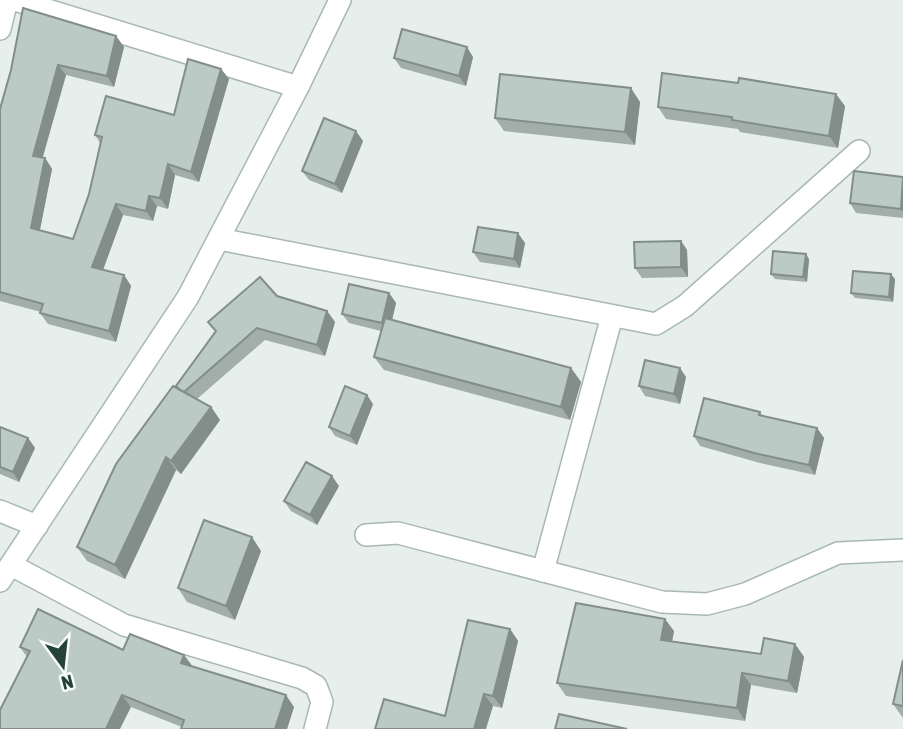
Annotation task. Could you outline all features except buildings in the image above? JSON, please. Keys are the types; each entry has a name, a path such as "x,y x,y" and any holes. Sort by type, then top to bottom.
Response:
{"street":[{"path":"0,29 7,0"},
{"path":"15,0 298,87"},
{"path":"315,729 322,702 316,686 302,678 124,625 5,573 188,297 341,0"},
{"path":"219,239 656,324 685,306 859,151"},
{"path":"543,571 612,317"},
{"path":"0,511 37,526"},
{"path":"366,535 398,533 662,602 707,604 745,594 838,553 903,550"}]}
